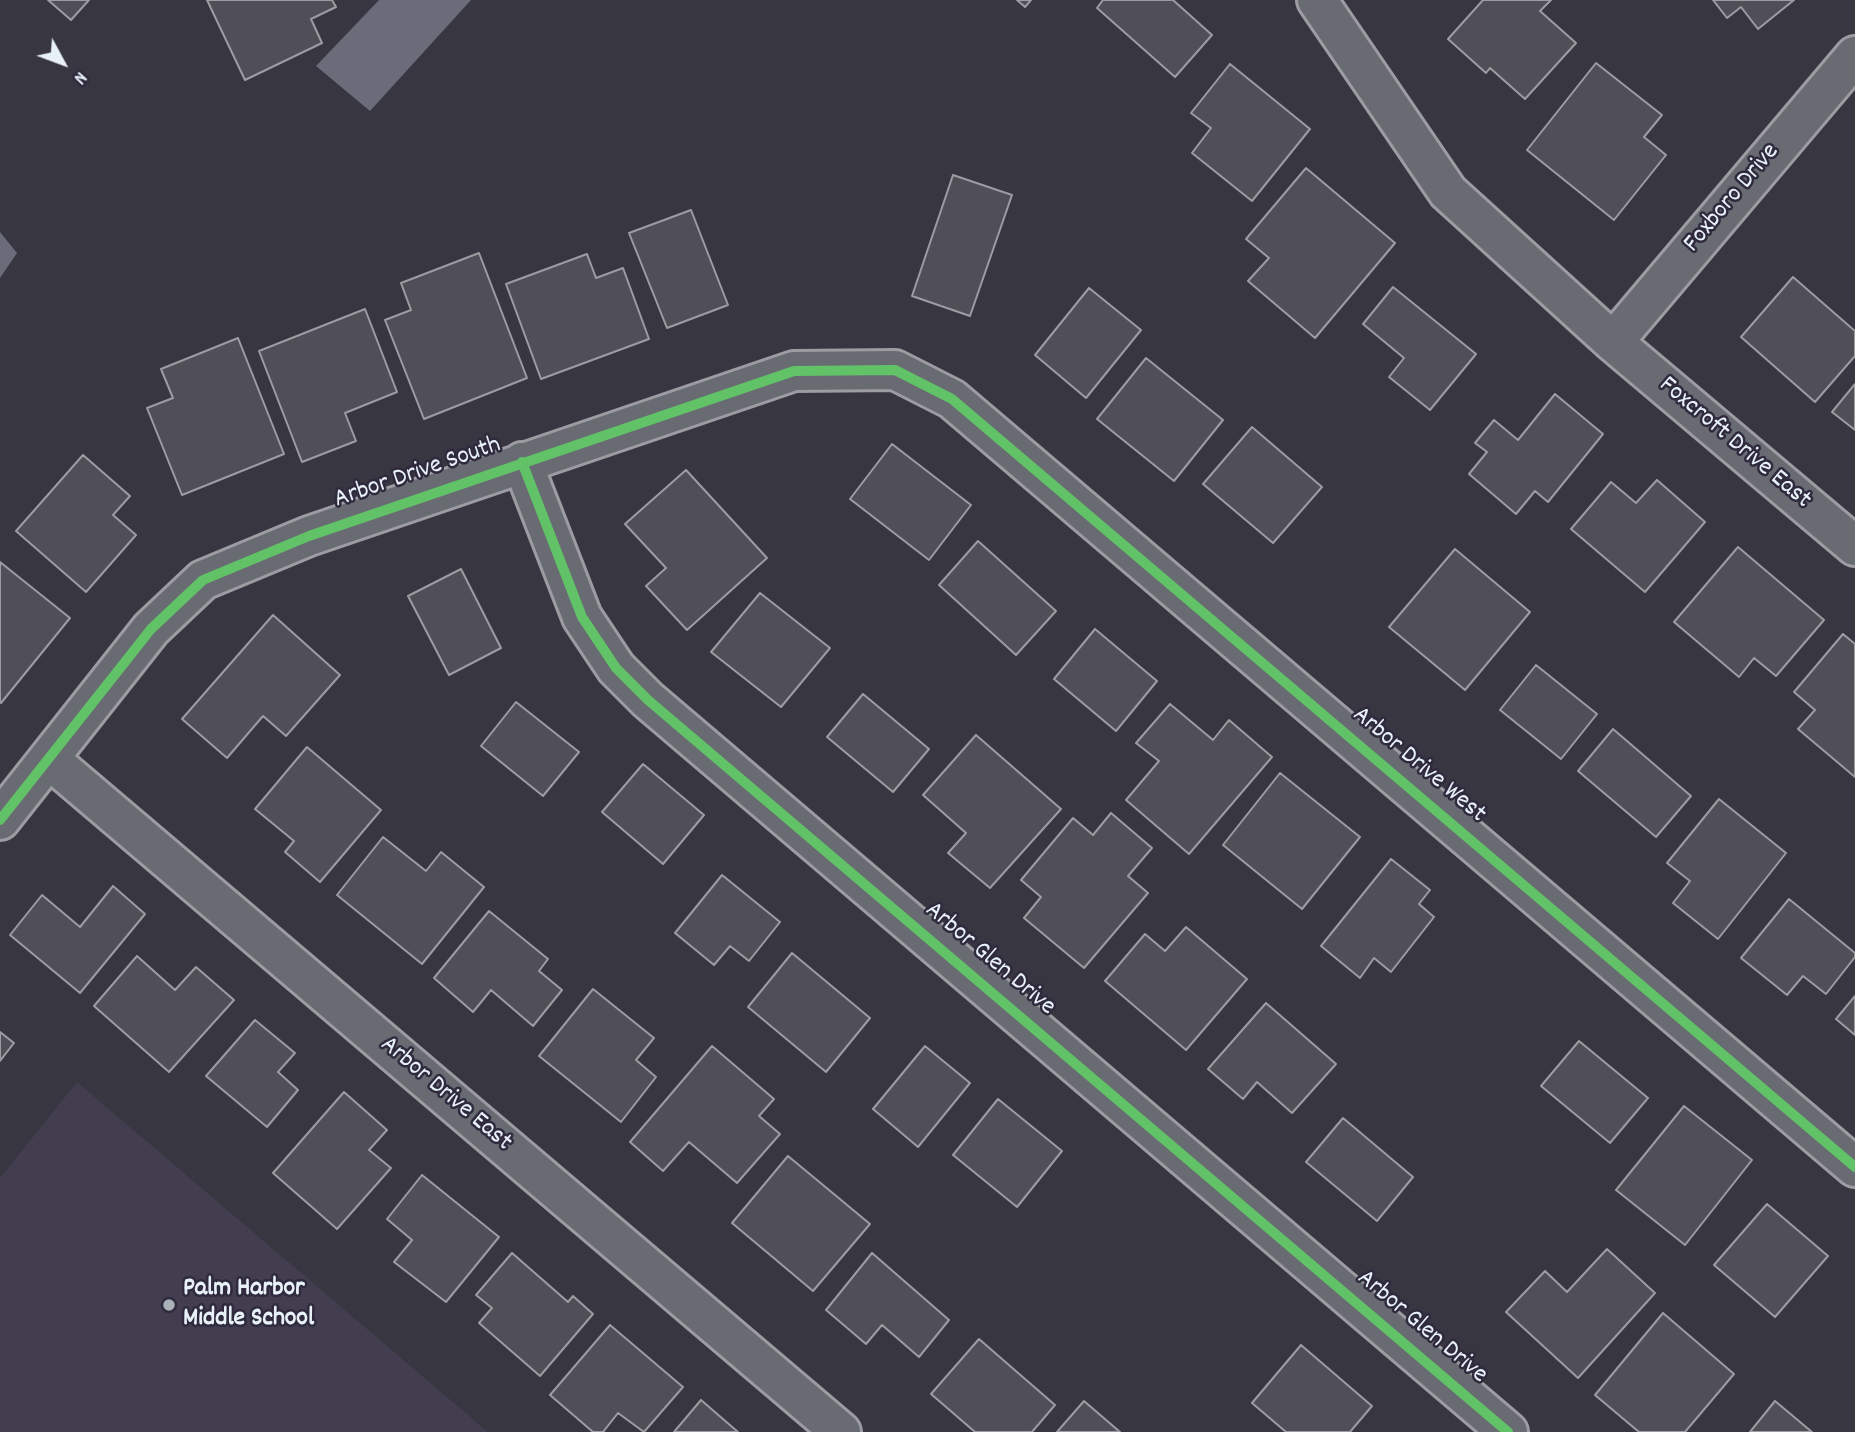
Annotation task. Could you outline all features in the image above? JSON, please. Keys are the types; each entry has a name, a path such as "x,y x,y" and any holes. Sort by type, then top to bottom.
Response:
{"street":[{"name":"Foxcroft Drive East","path":"1317,0 1448,192 1613,342 1855,546"},
{"name":"Foxboro Drive","path":"1613,342 1855,56"},
{"name":"Arbor Drive South","path":"0,820 151,629 202,580 309,536 794,371 895,370 952,399"},
{"name":"Arbor Drive West","path":"952,399 1855,1167"},
{"name":"Arbor Glen Drive","path":"522,462 582,617 616,668 640,692 1508,1432"},
{"name":"Arbor Drive East","path":"49,759 841,1432"}],"shaded area":[{"path":"379,0 471,0 370,111 316,66"},
{"path":"0,232 17,253 0,278"},
{"name":"Palm Harbor Middle School","path":"77,1082 488,1432 0,1432 0,1178"}],"building":[{"path":"48,0 89,0 71,20"},
{"path":"207,0 332,0 336,7 311,19 322,43 245,80"},
{"path":"1017,0 1031,0 1025,7"},
{"path":"1103,0 1173,0 1212,35 1175,77 1097,8"},
{"path":"1483,0 1551,0 1540,11 1576,43 1525,99 1490,68 1486,73 1448,39"},
{"path":"1713,0 1794,0 1758,29 1741,7 1727,18"},
{"path":"1596,63 1662,115 1644,137 1666,155 1614,220 1527,150"},
{"path":"1230,64 1310,129 1252,201 1192,153 1211,128 1191,113"},
{"path":"1306,168 1395,243 1315,338 1248,281 1269,258 1246,239"},
{"path":"953,175 1012,195 970,316 912,296"},
{"path":"691,210 728,305 667,328 629,233"},
{"path":"479,253 527,378 424,419 385,320 411,310 401,283"},
{"path":"587,254 596,278 623,268 649,339 541,379 506,284"},
{"path":"1793,277 1855,331 1855,356 1815,402 1741,337"},
{"path":"1393,287 1476,354 1430,410 1389,377 1404,358 1363,324"},
{"path":"1089,288 1141,330 1086,398 1035,355"},
{"path":"365,309 397,392 345,413 356,441 302,462 259,351"},
{"path":"238,338 284,454 182,495 147,408 173,398 161,369"},
{"path":"1146,358 1223,420 1174,481 1097,419"},
{"path":"1855,384 1855,430 1832,412"},
{"path":"1555,394 1603,434 1548,502 1535,491 1516,514 1469,474 1487,452 1475,443 1494,420 1518,440"},
{"path":"1252,427 1322,487 1273,543 1203,484"},
{"path":"892,444 971,505 929,560 850,499"},
{"path":"83,455 130,496 113,515 136,535 86,592 16,531"},
{"path":"686,470 767,558 687,630 646,586 666,568 625,524"},
{"path":"1657,480 1705,522 1645,592 1571,529 1611,482 1636,503"},
{"path":"978,541 1056,611 1016,655 939,585"},
{"path":"1738,547 1824,620 1776,676 1754,658 1739,677 1674,622"},
{"path":"1455,549 1530,612 1465,690 1389,627"},
{"path":"0,562 70,618 1,703 0,702"},
{"path":"461,569 501,648 449,675 408,596"},
{"path":"760,593 830,648 781,707 711,652"},
{"path":"273,615 340,675 286,736 263,716 227,758 182,719"},
{"path":"1095,629 1157,681 1116,731 1054,679"},
{"path":"1843,634 1855,644 1855,777 1798,729 1815,710 1794,692"},
{"path":"1536,665 1597,714 1561,759 1500,710"},
{"path":"863,694 929,749 893,792 827,737"},
{"path":"516,702 579,752 543,796 481,746"},
{"path":"1170,704 1213,740 1229,720 1272,757 1189,854 1126,800 1159,761 1136,743"},
{"path":"1613,729 1691,796 1656,837 1578,771"},
{"path":"976,735 1061,809 990,888 948,853 966,833 923,795"},
{"path":"307,747 381,810 320,882 285,852 294,841 255,809"},
{"path":"643,764 704,815 663,864 602,812"},
{"path":"1280,773 1360,837 1302,909 1223,845"},
{"path":"1719,799 1786,853 1718,939 1673,903 1690,881 1667,863"},
{"path":"1111,813 1152,848 1128,876 1148,893 1084,968 1024,918 1041,897 1021,880 1073,818 1093,835"},
{"path":"383,837 426,871 441,852 484,887 422,964 337,895"},
{"path":"1391,859 1430,890 1419,904 1434,917 1391,972 1374,958 1360,978 1321,946"},
{"path":"722,875 780,922 749,961 730,946 714,965 675,933"},
{"path":"113,886 145,914 80,993 10,935 42,895 80,927"},
{"path":"1789,899 1855,953 1855,957 1826,994 1803,976 1787,995 1741,958"},
{"path":"489,911 548,959 539,971 562,990 533,1026 491,990 473,1012 434,978"},
{"path":"1186,927 1247,979 1186,1050 1105,981 1145,934 1165,951"},
{"path":"792,953 870,1018 826,1072 748,1007"},
{"path":"137,956 175,990 196,967 234,1000 169,1072 94,1006"},
{"path":"593,989 654,1038 636,1060 656,1077 621,1122 539,1056"},
{"path":"1855,996 1855,1035 1836,1019"},
{"path":"1266,1003 1336,1064 1292,1113 1257,1082 1243,1099 1208,1069"},
{"path":"255,1020 295,1053 278,1072 298,1090 267,1127 206,1076"},
{"path":"0,1032 14,1043 0,1061"},
{"path":"1579,1041 1648,1098 1610,1143 1541,1086"},
{"path":"712,1046 774,1099 759,1116 780,1134 737,1183 689,1142 663,1171 630,1142"},
{"path":"925,1046 970,1083 918,1147 873,1109"},
{"path":"344,1092 387,1130 369,1150 391,1168 337,1229 273,1173"},
{"path":"998,1099 1062,1151 1017,1207 953,1155"},
{"path":"1684,1106 1752,1160 1685,1245 1616,1190"},
{"path":"1343,1118 1413,1177 1377,1221 1306,1162"},
{"path":"788,1156 870,1224 813,1291 732,1223"},
{"path":"422,1175 499,1237 446,1302 394,1262 412,1240 387,1219"},
{"path":"1767,1204 1828,1256 1775,1317 1714,1265"},
{"path":"1607,1249 1655,1293 1578,1378 1506,1312 1545,1271 1567,1292"},
{"path":"512,1253 568,1302 573,1296 593,1314 540,1376 479,1323 492,1308 476,1295"},
{"path":"872,1253 949,1320 919,1357 882,1325 866,1344 826,1310"},
{"path":"1663,1313 1734,1374 1685,1432 1639,1432 1595,1395"},
{"path":"610,1325 683,1387 644,1432 618,1413 603,1432 593,1432 550,1395"},
{"path":"979,1339 1055,1405 1032,1432 975,1432 931,1394"},
{"path":"1301,1345 1372,1406 1350,1432 1286,1432 1252,1403"},
{"path":"701,1400 738,1432 674,1432"},
{"path":"1084,1401 1120,1432 1057,1432"},
{"path":"1775,1401 1812,1432 1750,1432"}],"cycle path":[{"path":"0,820 151,629 203,580 309,536 794,371 895,370 952,399 1855,1167"},
{"path":"522,462 582,617 616,668 648,700 1508,1432"}],"place":[{"name":"Palm Harbor Middle School","path":"169,1305"}]}
